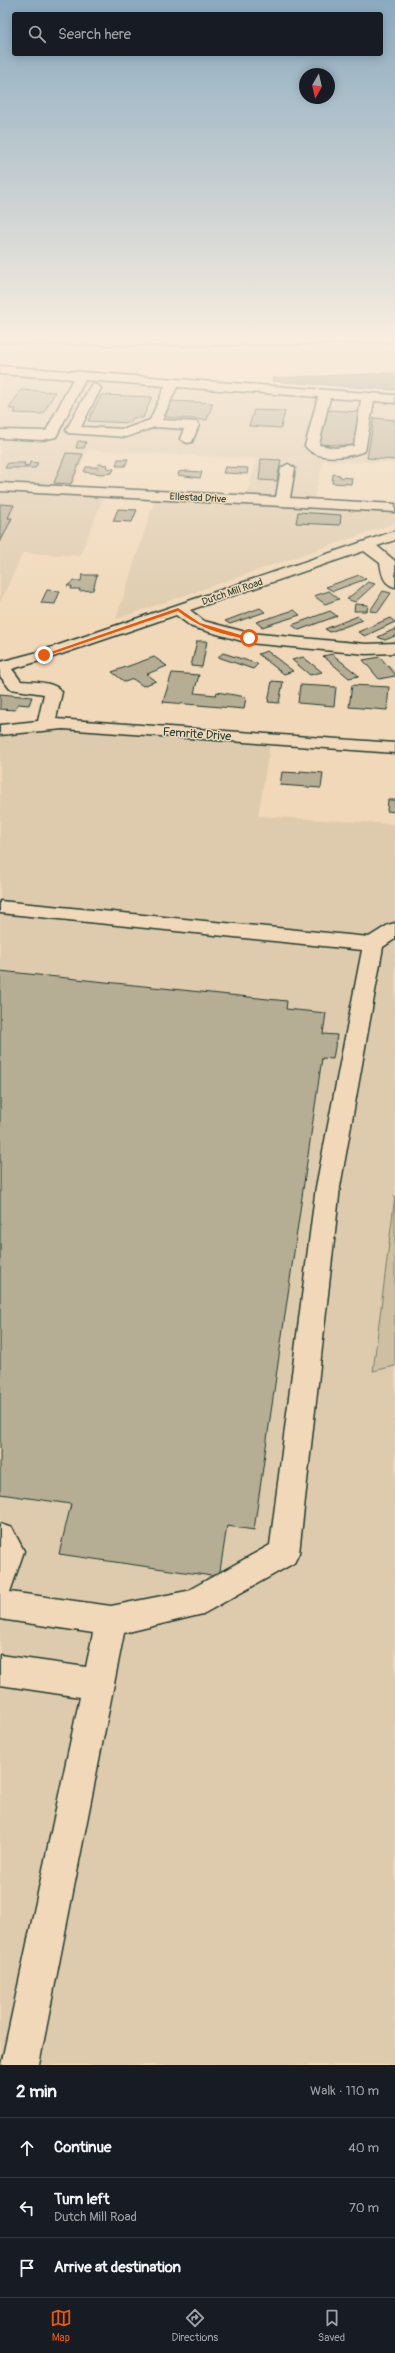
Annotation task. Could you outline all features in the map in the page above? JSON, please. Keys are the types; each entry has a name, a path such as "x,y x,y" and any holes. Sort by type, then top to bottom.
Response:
{"main road":[{"path":"0,434 45,436 51,433"},
{"path":"118,433 128,433"},
{"path":"154,438 155,433"},
{"path":"187,439 189,433"},
{"path":"315,433 312,446 317,450 345,452 355,451 360,448 362,433"},
{"path":"282,502 288,468"},
{"name":"Ellestad Drive","path":"0,487 395,508"},
{"name":"Dutch Mill Road","path":"1,667 44,655 395,535"},
{"path":"366,545 387,561 390,577 395,582"},
{"path":"178,609 198,624 214,630 249,638 366,649 395,648"},
{"path":"1,667 16,685 48,689 53,692 46,726"},
{"name":"Femrite Drive","path":"0,730 46,726 107,727 395,748"},
{"path":"0,907 373,944 395,930"},
{"path":"0,1605 111,1621 192,1604 284,1553 328,1187 373,944"},
{"path":"0,1536 2,1537 9,1551 0,1582"},
{"path":"20,2065 111,1621"},
{"path":"0,1670 98,1684"}],"shaded area":[{"path":"0,433 395,433 395,463 323,461 312,507 391,512 395,513 395,523 116,619 155,499 244,504 257,459 87,450 70,495 104,496 80,556 23,553 0,603"},
{"path":"46,725 271,739 258,816 395,824 395,1196 373,1371 395,1366 395,2065 0,2065 0,730"},
{"path":"395,1196 395,1366 373,1371"}],"building":[{"path":"322,433 356,433 355,446 319,444"},
{"path":"371,433 395,433 395,460 367,458"},
{"path":"78,441 86,442 84,448 76,448"},
{"path":"66,453 83,454 71,484 54,483"},
{"path":"118,459 128,459 125,466 116,466"},
{"path":"261,459 281,460 277,481 259,480"},
{"path":"30,462 38,463 35,468 5,468 8,463 25,463 24,465 29,466"},
{"path":"99,464 108,465 107,468 114,469 112,473 102,474 84,472 86,467 98,467"},
{"path":"225,467 248,468 247,474 223,473"},
{"path":"179,472 202,472 200,478 178,475"},
{"path":"333,474 340,475 340,477 352,478 351,484 332,483"},
{"path":"0,504 14,505 8,518 12,518 0,543"},
{"path":"118,509 137,510 132,522 113,521"},
{"path":"298,512 341,515 340,525 296,523"},
{"path":"82,575 97,575 93,590 79,591 80,589 71,589 72,586 67,586 73,581 81,581"},
{"path":"359,575 366,579 333,591 326,587"},
{"path":"368,582 375,584 355,602 347,599"},
{"path":"47,590 60,591 55,604 41,603"},
{"path":"329,591 339,599 325,604 314,596"},
{"path":"383,591 391,593 378,612 370,611"},
{"path":"355,604 368,605 367,611 354,611"},
{"path":"260,608 265,612 230,624 225,621"},
{"path":"294,610 300,615 262,627 256,622"},
{"path":"330,611 337,616 299,630 292,625"},
{"path":"358,616 363,620 330,632 325,629"},
{"path":"390,618 395,622 365,636 358,632"},
{"path":"395,629 395,636 385,640 378,637"},
{"path":"197,641 207,641 202,667 191,666"},
{"path":"267,651 293,671 284,674 258,654"},
{"path":"223,653 258,664 253,669 218,657"},
{"path":"332,654 359,676 349,678 323,656"},
{"path":"154,657 167,666 147,674 156,681 143,686 133,679 125,682 112,672"},
{"path":"303,657 322,672 310,675 292,660"},
{"path":"380,657 395,674 395,676 379,679 363,660"},
{"path":"172,673 199,675 194,693 216,695 217,692 246,697 244,709 163,702"},
{"path":"272,681 283,682 279,703 268,702"},
{"path":"300,685 336,687 334,706 298,703"},
{"path":"352,685 389,687 387,710 349,707"},
{"path":"0,694 32,697 29,705 18,704 15,710 0,709"},
{"path":"300,771 323,773 321,788 280,785 282,772 300,773"},
{"path":"388,800 395,800 395,812 387,811"},
{"path":"0,971 287,1001 286,1009 326,1013 323,1034 337,1035 333,1059 322,1058 254,1530 227,1526 219,1577 59,1554 71,1504 0,1494"}],"route":[{"path":"44,655 178,609 198,624 214,630 249,638"}]}
